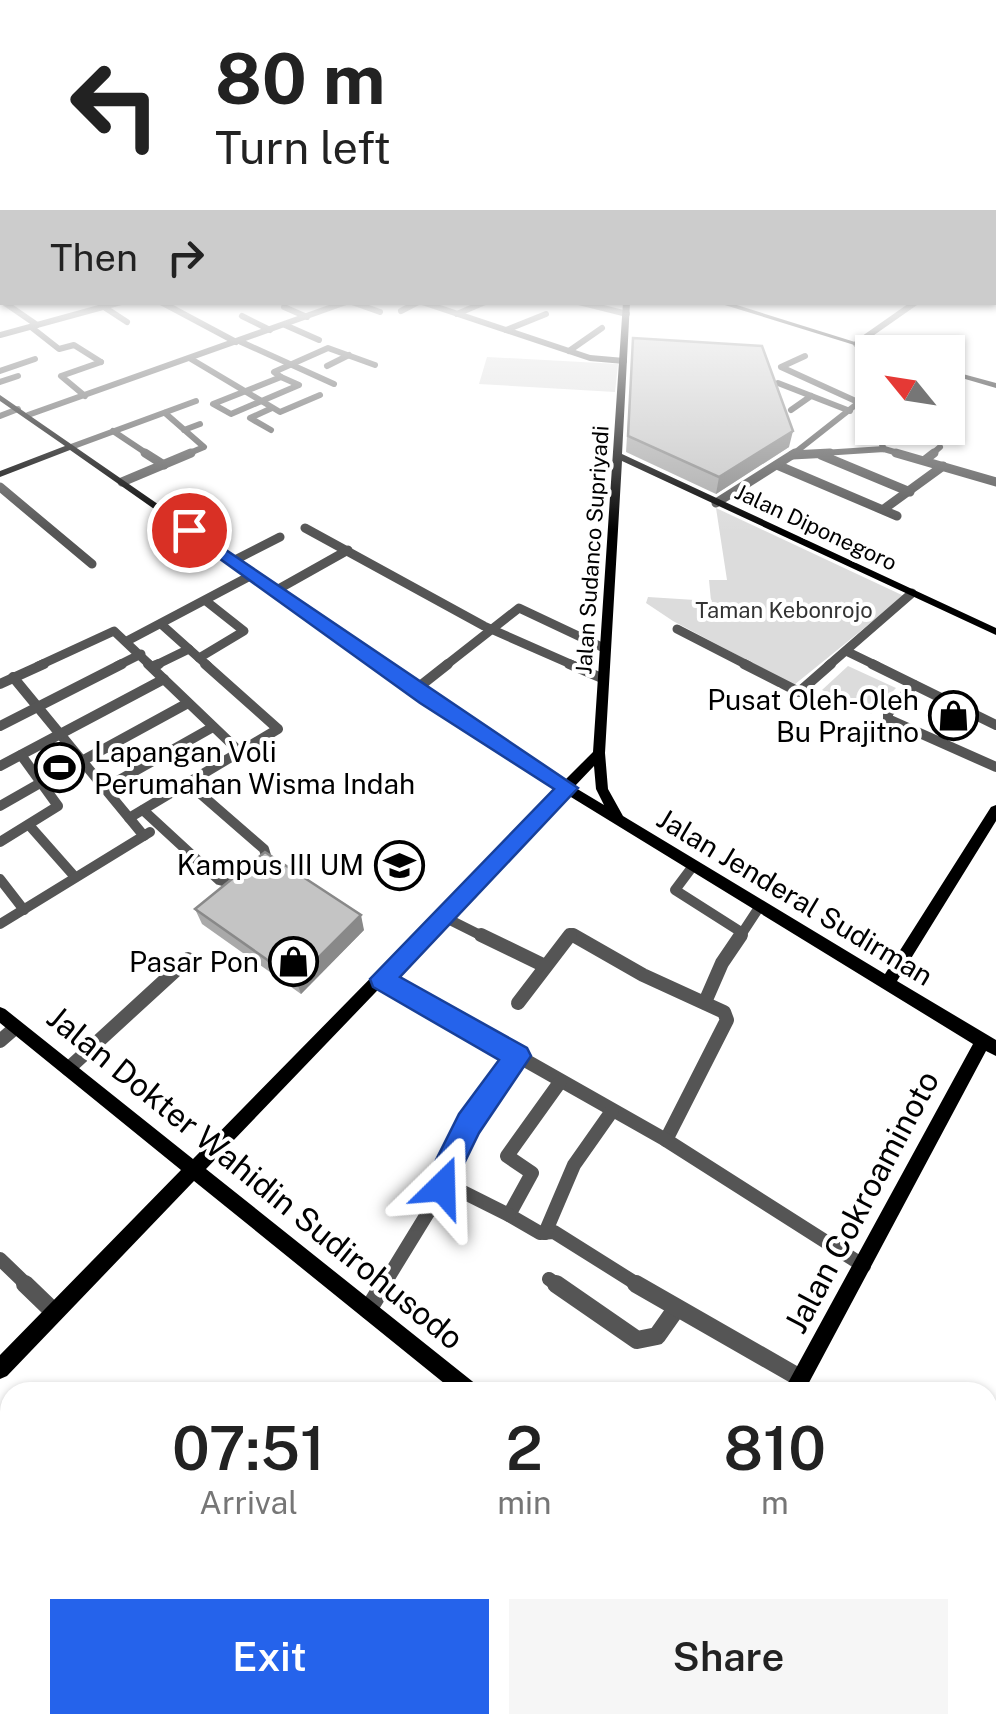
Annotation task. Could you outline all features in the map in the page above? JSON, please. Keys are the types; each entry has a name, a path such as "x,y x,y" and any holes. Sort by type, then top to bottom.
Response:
{"main road":[{"name":"Jalan Sudanco Supriyadi","path":"619,820 602,789 599,752 624,370"},
{"path":"965,377 996,386"},
{"name":"Jalan Jenderal Sudirman","path":"0,397 415,690 619,820 990,1045"},
{"path":"0,474 71,446"},
{"name":"Jalan Diponegoro","path":"619,456 996,632"},
{"path":"617,478 638,472 653,474"},
{"path":"0,1369 444,916 599,752"},
{"path":"888,983 989,822"},
{"name":"Jalan Dokter Wahidin Sudirohusodo","path":"0,1014 458,1382"},
{"name":"Jalan Cokroaminoto","path":"799,1382 990,1045"}],"street":[{"path":"78,370 61,376 85,396"},
{"path":"0,416 85,396 160,370"},
{"path":"208,370 282,411 320,395"},
{"path":"277,370 274,372 299,385 231,414 214,404 281,376"},
{"path":"299,370 334,384"},
{"path":"787,370 855,401"},
{"path":"0,382 18,376"},
{"path":"778,383 850,411"},
{"path":"791,410 811,396"},
{"path":"71,446 196,401"},
{"path":"716,503 792,455 855,407"},
{"path":"271,430 250,418 272,408"},
{"path":"122,482 204,447 165,412"},
{"path":"184,430 200,424"},
{"path":"113,431 164,464"},
{"path":"882,445 884,449"},
{"path":"925,460 940,446"},
{"path":"792,455 884,449 996,482"},
{"path":"818,454 910,492"},
{"path":"777,465 897,516"},
{"path":"872,517 944,466"},
{"path":"0,487 92,564"},
{"path":"305,528 492,630 604,679"},
{"path":"232,561 280,537"},
{"path":"275,591 348,550"},
{"path":"127,641 252,575"},
{"path":"677,628 793,691 804,690 912,593"},
{"path":"199,658 244,631 206,600"},
{"path":"415,690 510,614 524,608 606,646"},
{"path":"129,818 275,732 277,725 161,624"},
{"path":"0,684 114,631 240,752"},
{"path":"154,666 189,649"},
{"path":"846,651 996,725"},
{"path":"0,726 141,654"},
{"path":"14,677 144,836"},
{"path":"0,766 164,679"},
{"path":"914,685 888,714 888,719 996,767"},
{"path":"82,761 188,703"},
{"path":"105,788 212,727"},
{"path":"0,842 58,806 21,754"},
{"path":"0,806 42,782"},
{"path":"144,810 158,827 224,883 235,882 267,859 264,849 188,783"},
{"path":"29,825 74,877"},
{"path":"0,924 158,827"},
{"path":"694,866 674,890 741,932"},
{"path":"0,879 24,910"},
{"path":"706,1002 741,932 760,906"},
{"path":"444,916 545,966"},
{"path":"518,1003 568,936 574,935 643,975 724,1012 727,1020 666,1140"},
{"path":"68,1069 188,959"},
{"path":"382,979 666,1140 864,1266"},
{"path":"0,1041 15,1028"},
{"path":"368,1310 440,1193 440,1180 469,1123 518,1056"},
{"path":"508,1216 532,1173 507,1156 560,1082"},
{"path":"545,1233 574,1165 612,1111"},
{"path":"440,1180 545,1233 554,1232 792,1382"},
{"path":"0,1259 54,1312"},
{"path":"549,1279 637,1340 648,1342 661,1336 676,1309"}],"green space":[{"path":"483,370 617,370 615,392 479,384"},
{"name":"Taman Kebonrojo","path":"716,508 904,596 794,685 646,603 648,597 711,601 709,580 727,580"},
{"path":"848,666 896,688 871,714 822,690"}],"building":[{"path":"631,370 771,370 793,431 719,477 628,436"},
{"name":"Pasar Pon","path":"265,852 361,915 296,980 195,909"}],"place":[{"name":"Pusat Oleh-Oleh Bu Prajitno","path":"954,716"},
{"name":"Lapangan Voli Perumahan Wisma Indah","path":"59,768"},
{"name":"Kampus III UM","path":"399,865"},
{"name":"Pasar Pon","path":"294,962"}],"route":[{"path":"189,530 427,698 568,788 382,979 518,1056 469,1123 440,1180 442,1187"}]}
